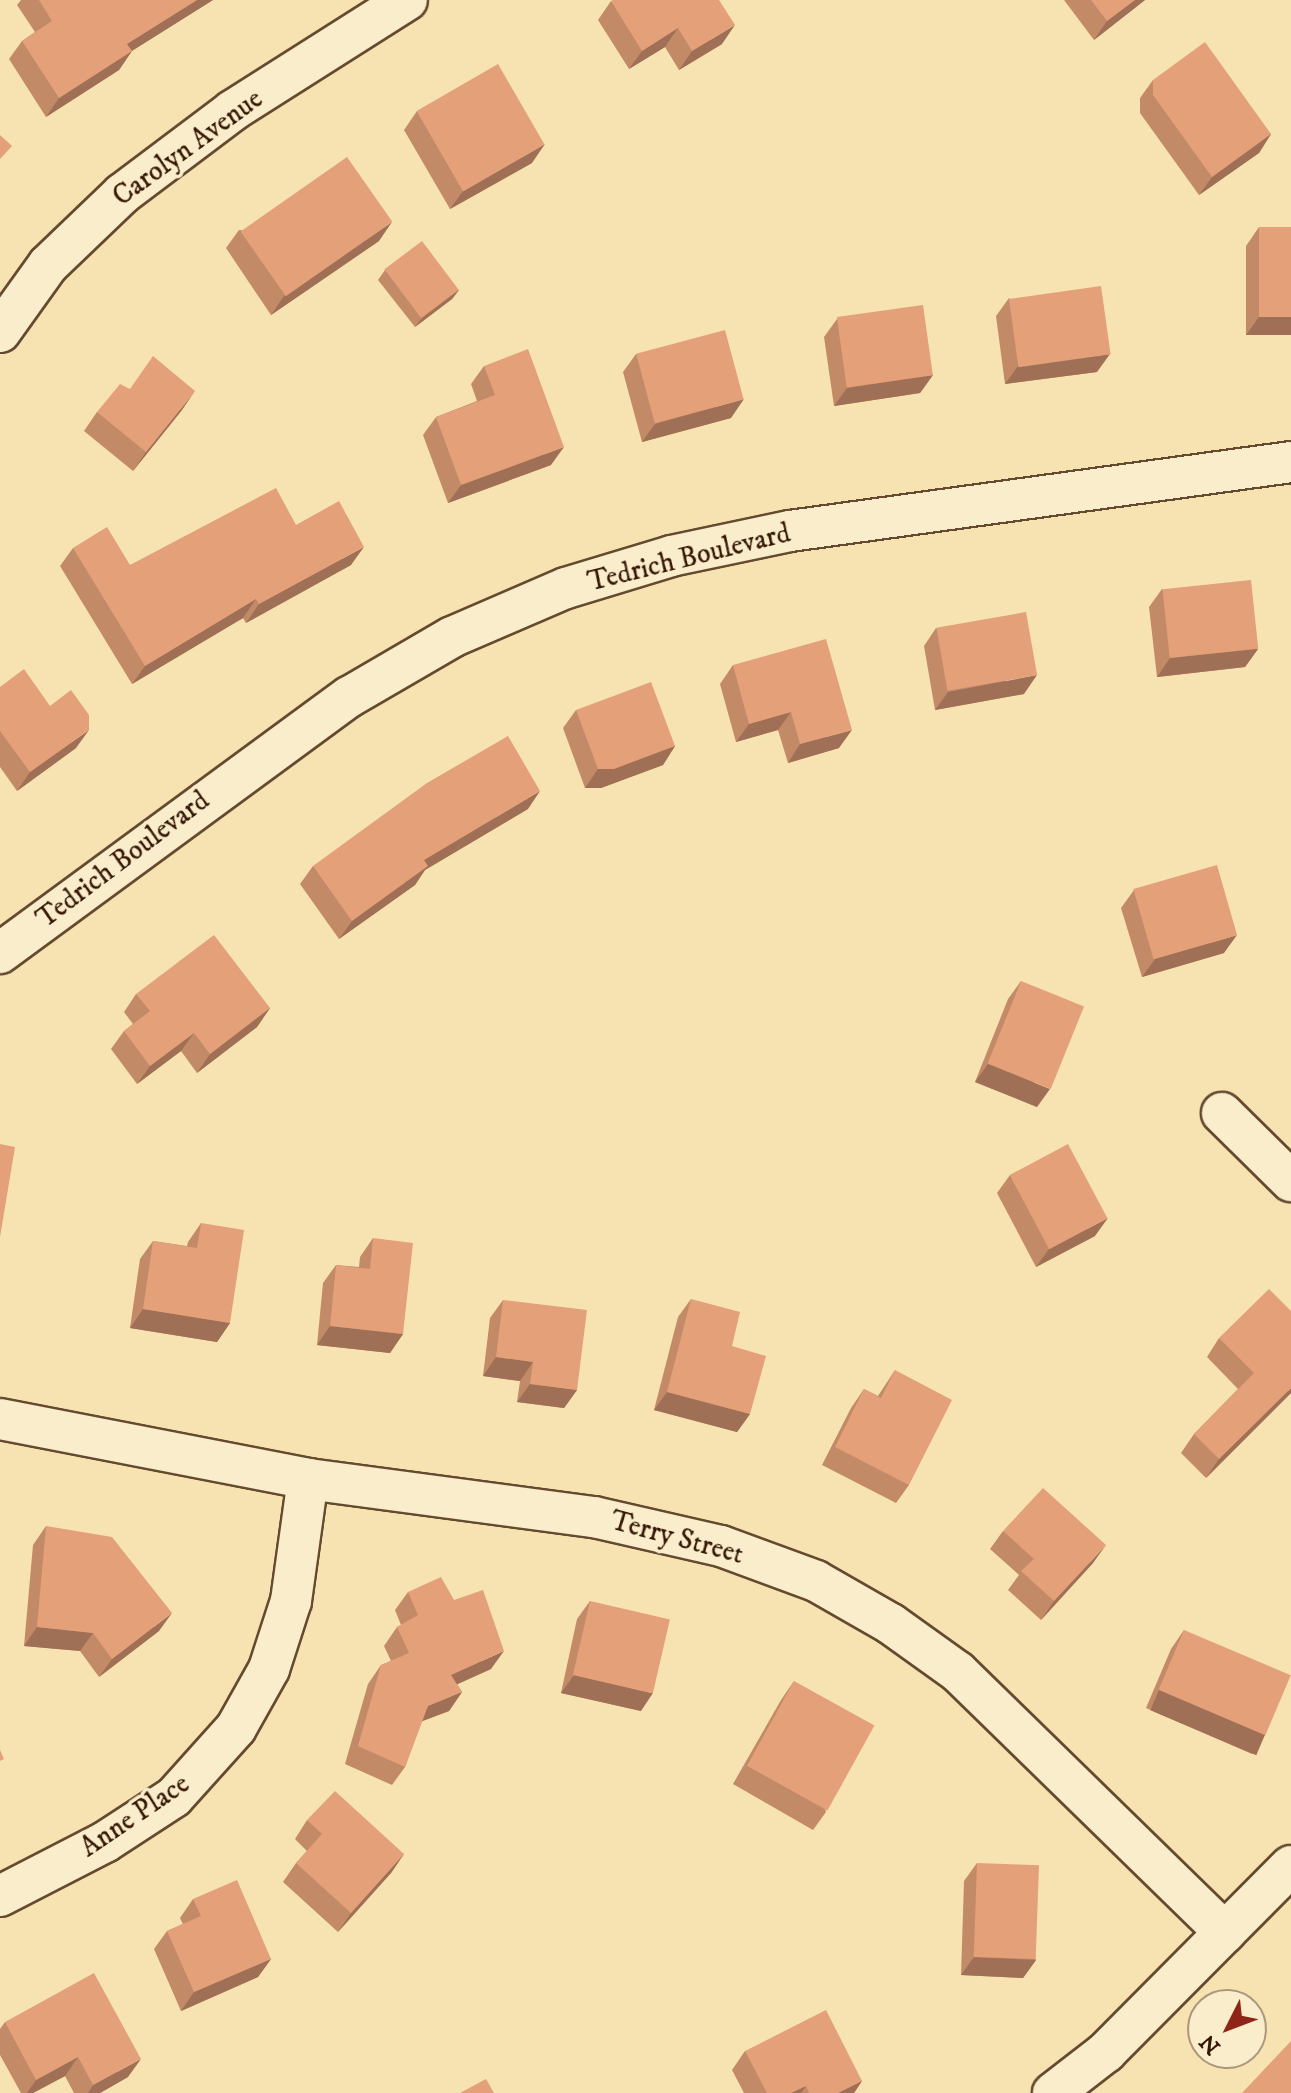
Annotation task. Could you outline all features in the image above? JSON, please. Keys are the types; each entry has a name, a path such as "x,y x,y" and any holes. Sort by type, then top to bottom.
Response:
{"street":[{"name":"Carolyn Avenue","path":"0,332 48,265 122,194 232,111 407,0"},
{"name":"Tedrich Boulevard","path":"0,953 349,697 452,637 566,588 671,556 790,531 1291,462"},
{"path":"1222,1113 1291,1181"},
{"name":"Terry Street","path":"0,1419 308,1479 594,1517 721,1546 816,1581 891,1624 958,1672 1225,1933"},
{"name":"Anne Place","path":"0,1896 105,1842 174,1797 236,1728 269,1669 291,1601 308,1479"},
{"path":"1053,2093 1106,2052 1291,1866"}],"building":[{"path":"39,0 197,0 127,44 132,51 59,98 22,41 52,21"},
{"path":"613,0 719,0 735,25 692,51 678,28 642,51"},
{"path":"1091,0 1135,0 1107,21"},
{"path":"1205,42 1271,134 1212,177 1153,95 1153,80"},
{"path":"498,64 544,145 463,192 417,111"},
{"path":"0,135 12,146 0,159"},
{"path":"347,157 392,222 286,296 241,232"},
{"path":"1259,227 1291,227 1291,317 1259,317"},
{"path":"422,241 459,290 421,318 384,269"},
{"path":"1101,286 1111,354 1019,367 1009,299"},
{"path":"923,305 933,375 847,387 837,317"},
{"path":"725,330 744,400 655,423 636,354"},
{"path":"528,349 564,447 461,485 436,417 495,395 484,366"},
{"path":"153,356 195,391 146,452 97,412 120,384 130,389"},
{"path":"276,488 296,525 339,501 364,547 259,604 256,599 145,666 73,548 107,527 130,565"},
{"path":"1251,580 1258,649 1170,658 1162,589"},
{"path":"1026,612 1037,675 947,691 936,628"},
{"path":"826,639 852,730 800,744 791,712 749,724 733,665"},
{"path":"24,669 50,706 71,690 89,715 89,730 30,772 0,731 0,687"},
{"path":"651,682 675,746 614,769 598,769 576,710"},
{"path":"508,736 540,791 424,860 428,866 352,921 313,866 427,783"},
{"path":"1217,865 1237,935 1153,959 1133,889"},
{"path":"214,935 270,1008 210,1054 194,1033 150,1066 124,1031 150,1011 136,994"},
{"path":"1021,981 1084,1006 1051,1089 988,1064"},
{"path":"0,1144 15,1147 0,1237"},
{"path":"1068,1144 1107,1218 1049,1249 1010,1175"},
{"path":"201,1223 244,1230 230,1323 143,1309 153,1241 197,1248"},
{"path":"373,1238 413,1243 403,1334 330,1326 336,1265 370,1269"},
{"path":"1269,1289 1291,1311 1291,1388 1219,1459 1194,1434 1254,1373 1219,1338"},
{"path":"691,1299 740,1312 732,1346 766,1356 750,1414 667,1392"},
{"path":"503,1300 587,1310 577,1390 530,1384 533,1362 496,1357"},
{"path":"895,1370 952,1400 909,1485 835,1447 864,1389 881,1398"},
{"path":"1043,1488 1106,1545 1054,1601 1021,1571 1034,1559 1003,1531"},
{"path":"46,1526 112,1537 172,1613 112,1659 93,1633 37,1627"},
{"path":"441,1577 454,1600 483,1590 504,1651 451,1675 462,1692 428,1706 405,1767 358,1746 381,1665 409,1653 397,1627 418,1615 408,1592"},
{"path":"590,1601 670,1619 653,1693 573,1675"},
{"path":"1184,1630 1291,1675 1265,1735 1159,1690"},
{"path":"794,1681 874,1726 827,1810 747,1766"},
{"path":"335,1791 404,1854 351,1913 296,1863 322,1834 307,1820"},
{"path":"977,1863 1039,1865 1036,1959 974,1957"},
{"path":"237,1880 271,1959 194,1992 167,1931 201,1916 193,1899"},
{"path":"94,1973 141,2059 93,2085 78,2057 36,2080 5,2022"},
{"path":"826,2010 862,2081 838,2093 809,2093 806,2086 791,2093 767,2093 745,2051"},
{"path":"1291,2041 1291,2093 1242,2093 1267,2069"},
{"path":"486,2079 494,2093 460,2093"}]}
